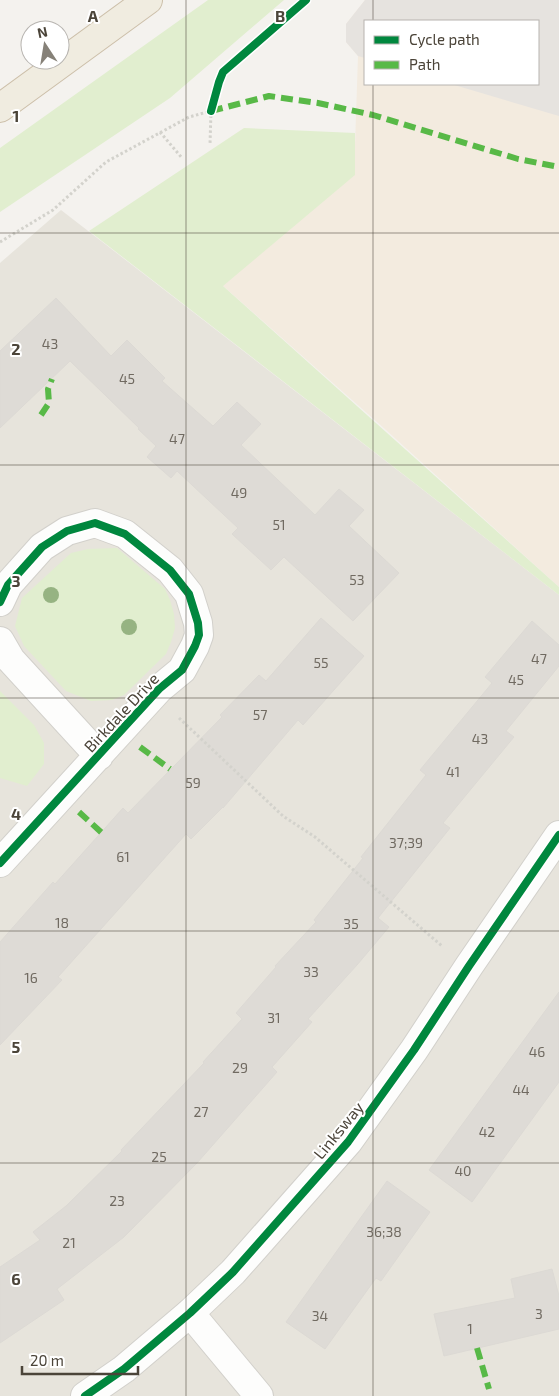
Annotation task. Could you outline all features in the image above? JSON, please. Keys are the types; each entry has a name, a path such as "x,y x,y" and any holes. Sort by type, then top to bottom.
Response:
{"highway":[{"path":"0,108 148,0"}],"street":[{"name":"Birkdale Drive","path":"0,602 8,585 42,547 67,531 95,523 125,534 170,570 189,594 198,623 198,635 195,646 182,670 159,689 0,862"},
{"name":"Birkdale Drive","path":"0,641 11,660 98,756"},
{"name":"Linksway","path":"85,1396 124,1369 190,1313 232,1272 348,1142 414,1050 559,834"},
{"path":"190,1313 259,1396"}],"path":[{"path":"0,242 52,210 106,162 188,117 211,112 210,144"},
{"path":"160,132 182,158"},
{"path":"173,712 283,816 315,837 444,948 469,966"}],"shaded area":[{"path":"365,0 559,0 559,587 222,285 354,175 358,56 346,42 346,24"},
{"path":"365,0 559,0 559,116 454,85 539,85 539,20 364,20 364,58 358,56 346,42 346,24"},
{"path":"61,210 559,595 559,1396 0,1396 0,263"}],"green space":[{"path":"208,0 284,0 170,98 0,212 0,148"},
{"path":"244,128 355,133 355,175 223,286 559,587 559,595 89,231"},
{"path":"117,548 165,589 174,614 175,628 166,654 124,695 112,700 91,701 66,691 24,646 15,626 22,598 71,553 88,549"},
{"path":"0,691 34,725 44,743 44,764 27,786 0,778"}],"building":[{"path":"56,298 111,356 127,340 165,378 162,381 213,426 237,402 261,424 241,445 315,515 339,489 364,510 349,526 399,573 353,621 284,557 271,570 232,534 238,528 177,471 171,478 147,457 156,446 70,361 0,428 0,351"},
{"path":"321,618 364,656 303,725 298,720 223,808 191,839 186,834 58,977 62,980 0,1045 0,942 53,882 55,884 123,808 128,813 222,717 220,715 259,675 266,681"},
{"path":"532,621 559,645 559,666 506,731 514,737 443,823 450,828 378,918 389,927 308,1019 312,1022 272,1067 277,1072 197,1163 124,1237 57,1289 64,1300 0,1343 0,1267 40,1240 33,1232 66,1206 122,1151 242,1019 236,1013 275,966 316,922 314,920 363,858 361,857 426,775 420,770 492,683 485,677"},
{"path":"559,992 559,1082 472,1202 429,1170"},
{"path":"387,1181 430,1212 381,1281 376,1278 325,1349 286,1322"},
{"path":"552,1269 559,1296 559,1329 444,1356 434,1314 515,1298 511,1279"}],"marked path":[{"path":"211,111 269,96 318,103 373,115 518,159 559,167"},
{"path":"41,415 49,403 48,389 52,379"},
{"path":"140,747 170,769"},
{"path":"79,812 102,833"},
{"path":"477,1348 489,1389"}],"cycle path":[{"path":"211,111 223,72 306,0"},
{"path":"0,602 8,585 42,547 67,531 95,523 125,534 170,570 189,594 198,623 199,635 182,670 159,689 0,863"},
{"path":"85,1396 124,1369 190,1313 233,1272 348,1142 414,1050 559,835"}]}
